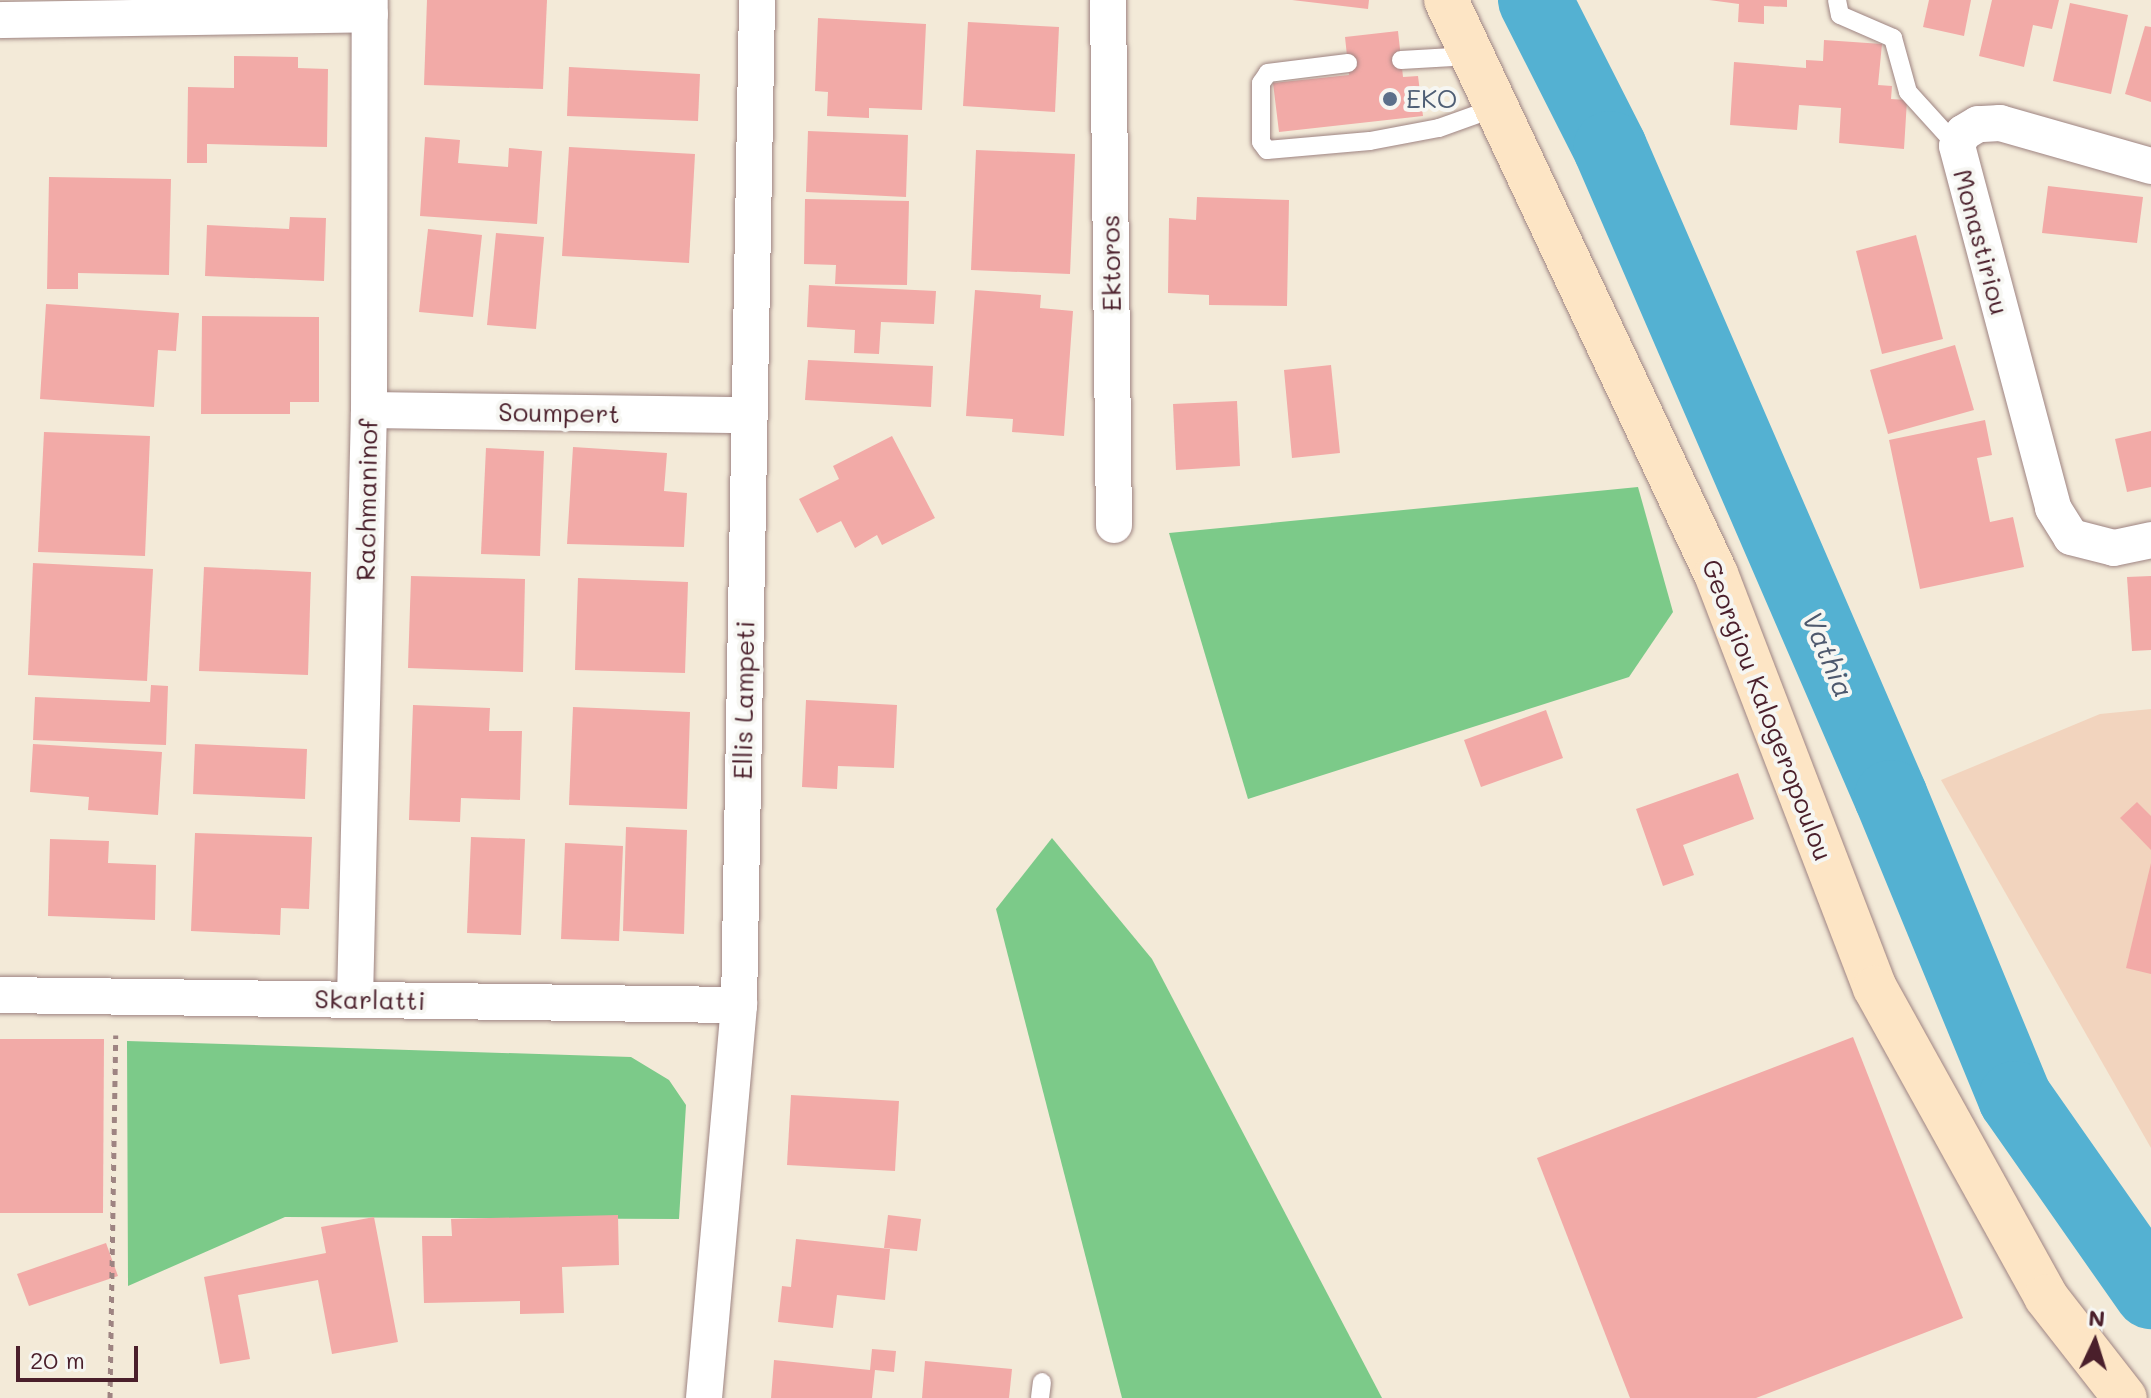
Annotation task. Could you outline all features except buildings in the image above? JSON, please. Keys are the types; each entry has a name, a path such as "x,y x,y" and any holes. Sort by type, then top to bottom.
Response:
{"street":[{"name":"Ellis Lampeti","path":"704,1398 739,1005 757,0"},
{"name":"Ektoros","path":"1108,0 1114,525"},
{"name":"Georgiou Kalogeropoulou","path":"1446,0 1716,574 1875,988 2046,1297 2125,1398"},
{"path":"0,20 370,7"},
{"name":"Rachmaninof","path":"355,999 369,410 370,7"},
{"name":"Monastiriou","path":"2151,166 2000,123 1978,124 1963,133 1957,146 2053,508 2071,537 2114,548 2151,540"},
{"name":"Soumpert","path":"369,410 749,415"},
{"name":"Skarlatti","path":"0,995 739,1005"}],"lane":[{"path":"1837,0 1840,15 1893,38 1908,92 1957,146"},
{"path":"1401,60 1472,56"},
{"path":"1348,63 1268,73 1261,83 1261,142 1267,150 1370,141 1439,128 1495,108"}],"path":[{"path":"110,1398 116,997"}],"shaded area":[{"path":"2151,709 2151,1148 1941,780 2100,714"}],"green space":[{"path":"1638,487 1673,612 1629,677 1248,799 1169,533"},
{"path":"1052,838 1152,959 1382,1398 1122,1398 996,909"},
{"path":"127,1041 631,1057 669,1080 686,1105 679,1219 285,1217 128,1286"}],"waterway":[{"name":"Vathia","path":"1535,0 1610,148 1891,797 2015,1098 2151,1292"}],"place":[{"name":"EKO","path":"1390,99"}]}
